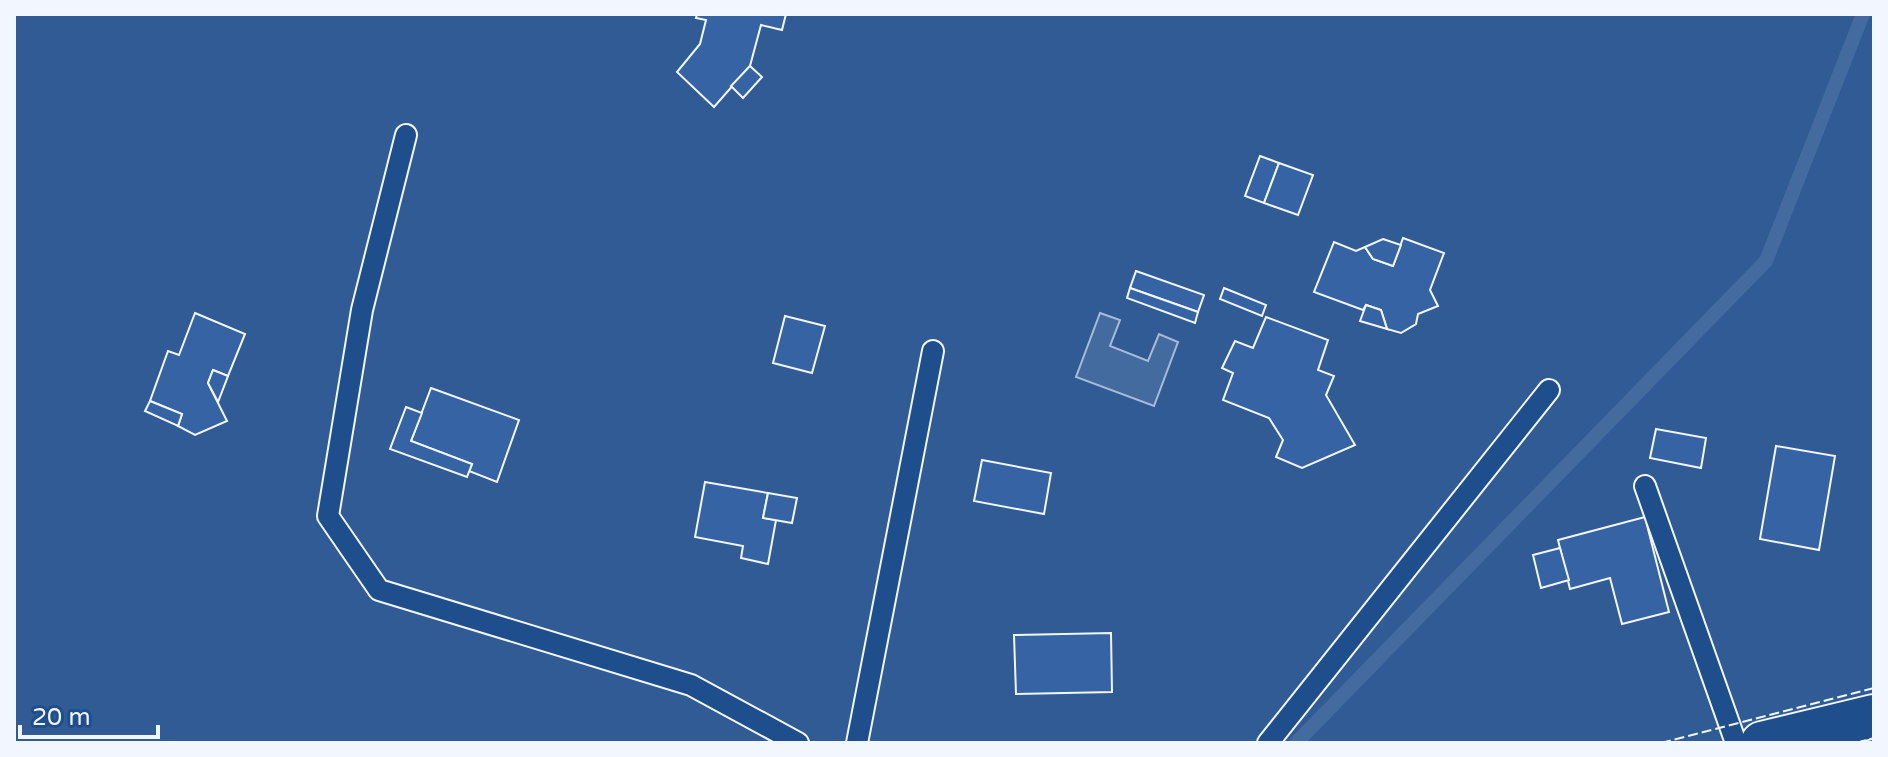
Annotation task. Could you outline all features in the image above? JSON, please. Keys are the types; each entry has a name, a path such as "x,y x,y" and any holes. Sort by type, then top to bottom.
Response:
{"street":[{"path":"1762,743 1874,716"}],"lane":[{"path":"406,135 362,310 328,516 379,590 691,685 798,743"},
{"path":"857,743 933,351"},
{"path":"1268,743 1549,390"},
{"path":"1645,486 1736,743"}],"shaded area":[{"path":"14,14 1874,14 1874,743 14,743"},
{"path":"1100,313 1120,320 1110,346 1148,361 1159,334 1178,342 1154,406 1076,377"}],"building":[{"path":"697,14 786,14 782,30 761,25 750,66 714,107 677,72 700,44 706,20 696,18"},
{"path":"750,66 762,77 743,98 731,86"},
{"path":"1260,156 1279,163 1264,203 1245,196"},
{"path":"1279,163 1313,175 1298,215 1264,203"},
{"path":"1403,238 1444,253 1430,290 1438,306 1418,314 1416,324 1401,333 1387,329 1381,310 1366,305 1363,310 1314,292 1334,242 1356,251 1365,247 1373,259 1393,266"},
{"path":"1383,239 1401,245 1393,266 1373,259 1365,247"},
{"path":"1136,271 1204,295 1198,312 1130,288"},
{"path":"1130,288 1198,312 1195,323 1127,298"},
{"path":"1224,288 1266,305 1262,316 1220,299"},
{"path":"1366,305 1381,310 1387,329 1360,321"},
{"path":"195,313 245,334 228,376 213,370 208,383 227,421 195,435 178,426 182,414 150,401 168,351 179,355"},
{"path":"785,316 825,326 812,373 773,363"},
{"path":"1266,317 1328,340 1318,370 1334,376 1326,395 1355,445 1302,468 1276,457 1283,440 1269,418 1223,400 1233,373 1222,368 1235,341 1253,348"},
{"path":"213,370 228,376 218,402 208,383"},
{"path":"431,388 519,420 497,482 469,471 472,464 411,441"},
{"path":"150,401 182,414 178,426 145,411"},
{"path":"406,407 422,413 411,441 472,464 467,477 390,449"},
{"path":"1656,429 1706,438 1701,468 1650,458"},
{"path":"1776,446 1835,456 1819,550 1760,539"},
{"path":"982,460 1051,473 1044,514 974,501"},
{"path":"705,482 768,493 763,518 776,520 768,564 741,558 743,546 695,537"},
{"path":"768,493 797,498 792,523 763,518"},
{"path":"1645,517 1669,612 1622,624 1610,578 1570,589 1558,540"},
{"path":"1560,548 1569,580 1541,588 1533,555"},
{"path":"1111,633 1112,692 1016,694 1014,635"}],"waterway":[{"path":"1296,743 1766,261 1863,14"}],"fence":[{"path":"1661,743 1874,688"},
{"path":"1856,743 1874,738"}]}
